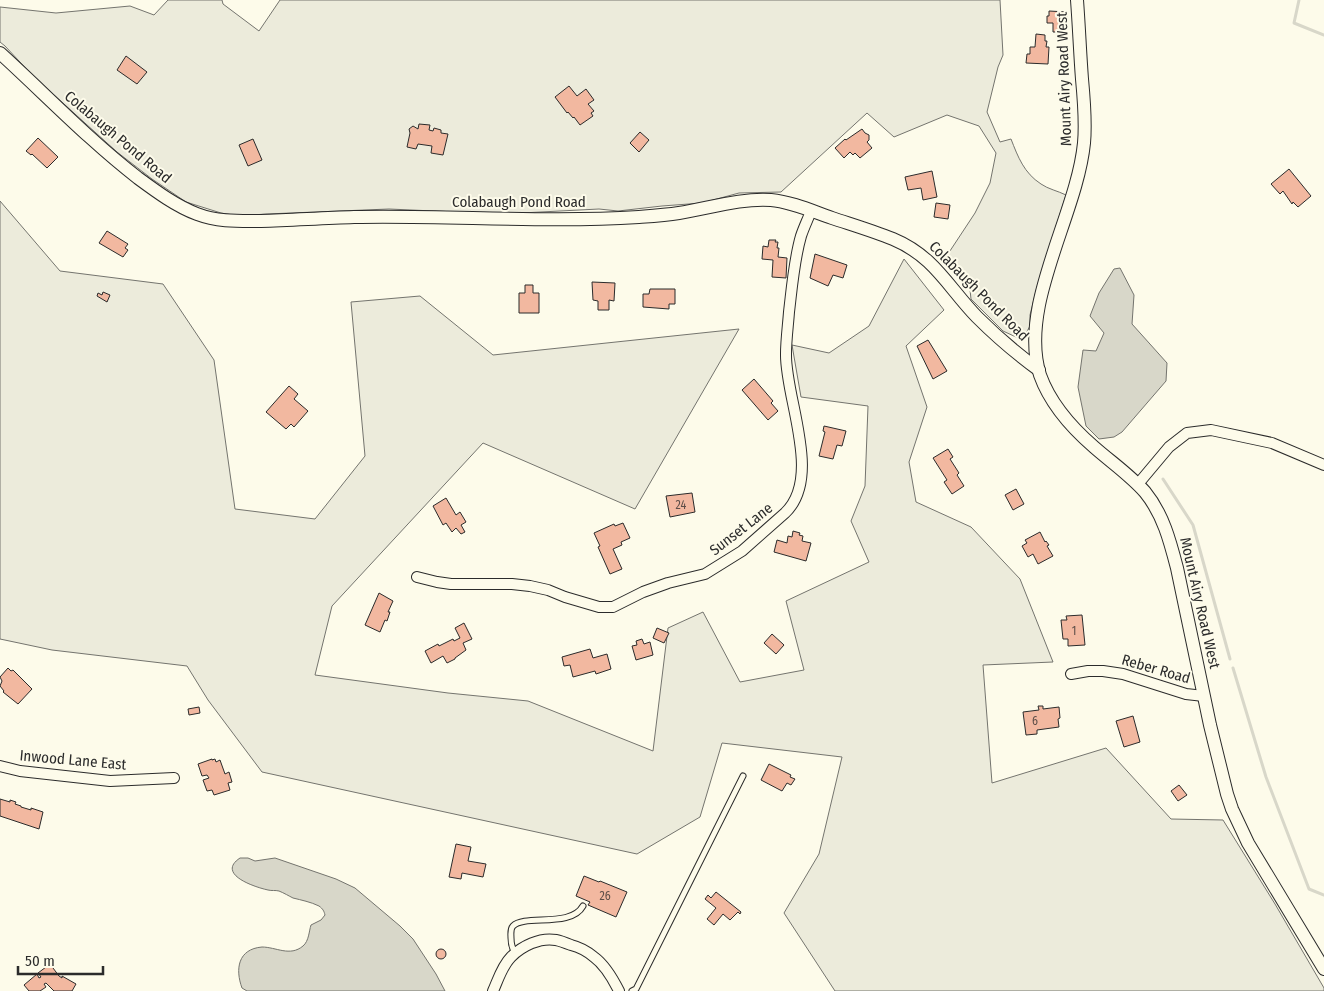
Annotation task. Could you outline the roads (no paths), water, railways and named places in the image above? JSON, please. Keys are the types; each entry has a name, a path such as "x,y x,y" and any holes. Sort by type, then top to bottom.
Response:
{"street":[{"name":"Mount Airy Road West","path":"1077,0 1084,101 1084,144 1077,181 1043,287 1035,342 1039,370 1050,395 1068,420 1092,446 1138,484 1160,515 1177,568 1227,794 1236,819 1248,843 1324,969"},
{"name":"Colabaugh Pond Road","path":"0,53 83,132 128,169 181,207 216,220 297,220 354,217 607,218 677,213 752,199 774,201 794,205 893,239 911,248 925,257 937,269 983,322 1039,370"},
{"name":"Sunset Lane","path":"417,576 451,584 512,584 530,586 599,607 613,607 643,592 705,574 742,551 791,508 799,490 802,462 798,425 786,365 786,343 796,264 802,236 811,211"},
{"path":"1138,484 1169,447 1187,432 1211,430 1272,443 1324,465"},
{"name":"Reber Road","path":"1071,674 1103,671 1123,674 1186,694 1204,696"},
{"name":"Inwood Lane East","path":"0,766 20,771 110,781 174,778"},
{"path":"493,991 505,966 516,953 533,943 545,940 555,940 590,953 602,964 619,991"}],"lane":[{"path":"632,991 636,989 742,776"},
{"path":"516,953 511,942 511,929 513,926 528,921 560,919 576,913 583,906"}],"waterway":[{"path":"1299,0 1294,23 1324,35"},
{"path":"1163,479 1193,525 1230,659"},
{"path":"1233,668 1266,777 1309,889 1324,895"}]}
